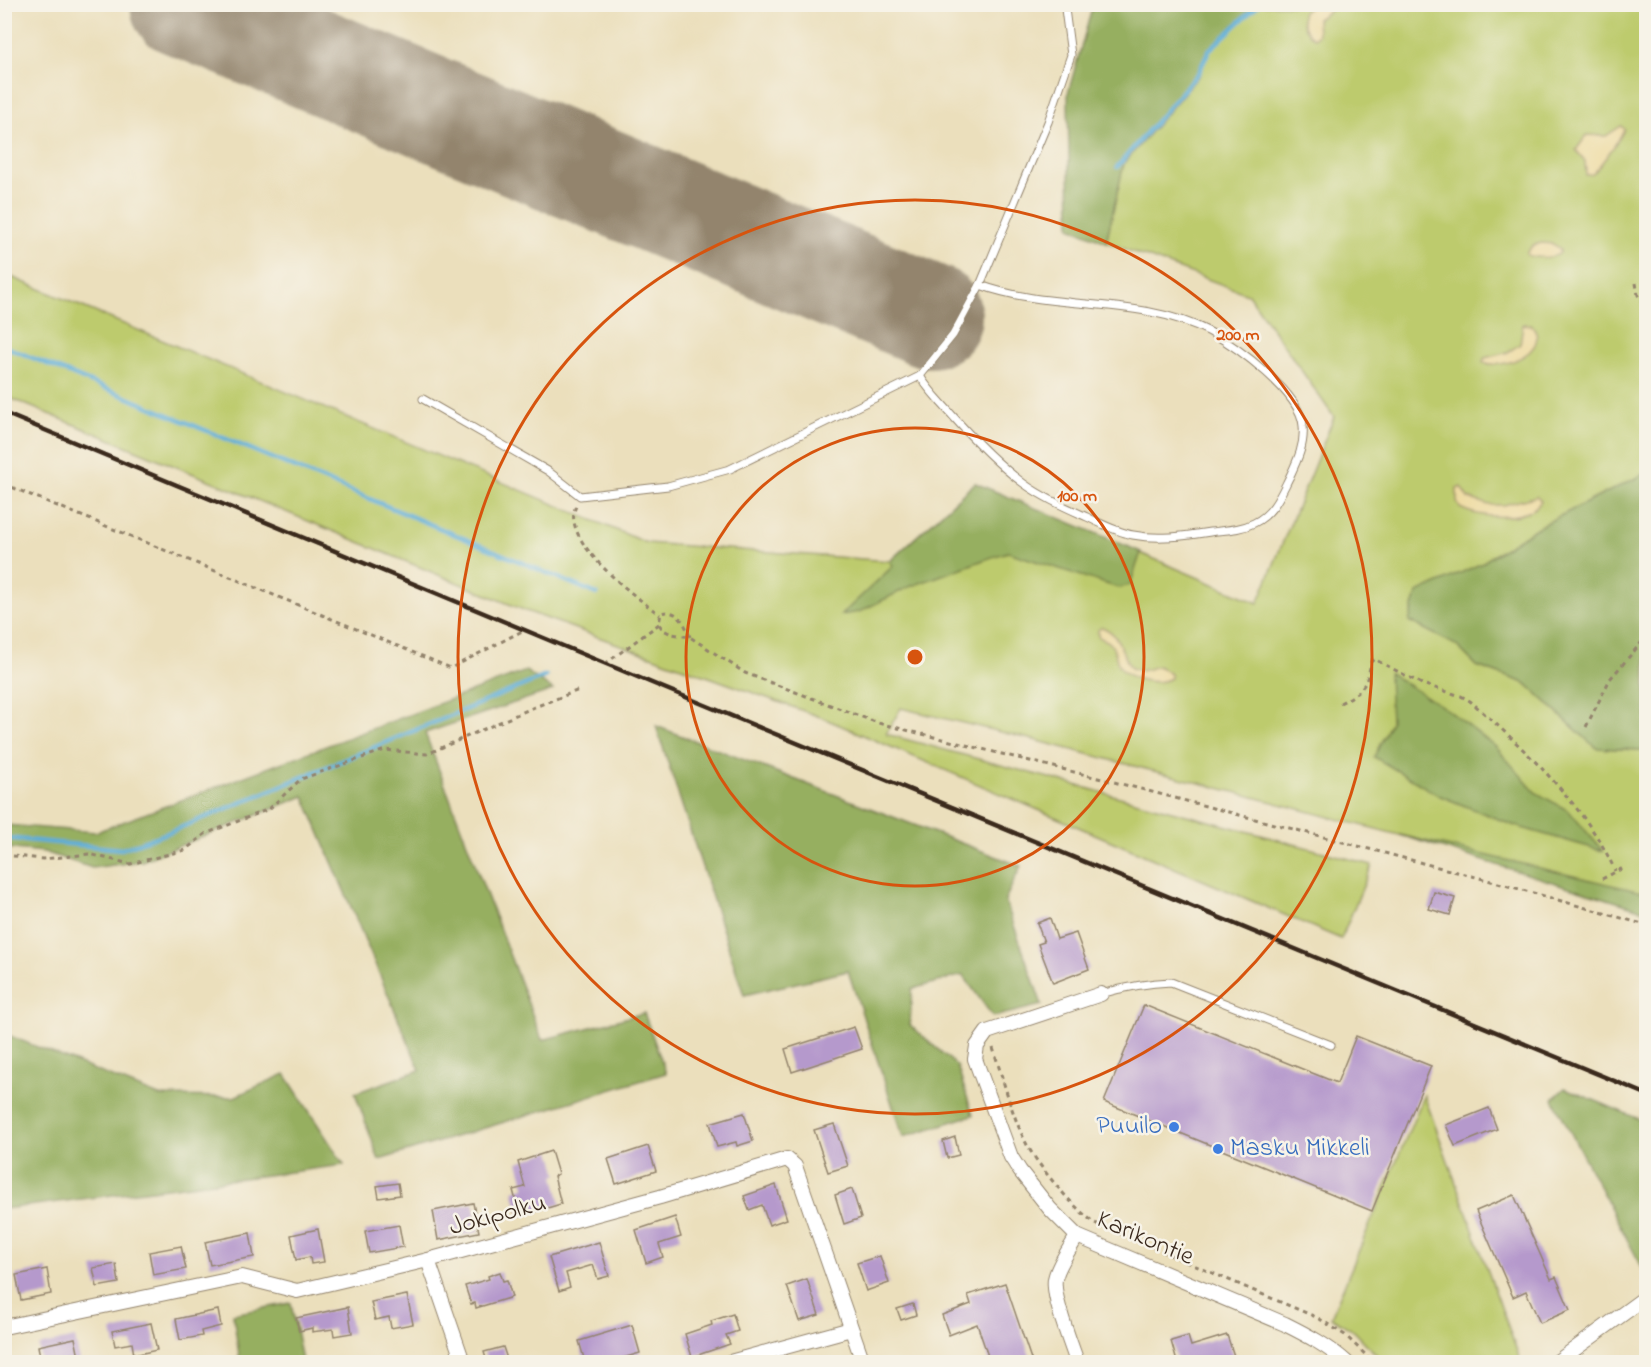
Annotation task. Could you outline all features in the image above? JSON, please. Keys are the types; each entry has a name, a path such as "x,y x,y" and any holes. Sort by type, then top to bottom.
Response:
{"street":[{"path":"987,1032 1101,994"},
{"name":"Karikontie","path":"987,1032 977,1046 975,1059 1011,1157 1050,1209 1077,1236 1285,1324 1320,1342 1346,1362"},
{"name":"Jokipolku","path":"4,1328 242,1277 297,1291 428,1260 660,1197 787,1159 795,1166 863,1362"},
{"path":"1077,1236 1055,1280 1056,1295 1077,1362"},
{"path":"428,1260 463,1362"},
{"path":"1557,1362 1647,1297"},
{"path":"730,1362 851,1329"}],"lane":[{"path":"423,399 548,471 580,496 668,486 730,469 920,376 953,335 980,285 1048,122 1071,55 1065,9 1062,4"},
{"path":"920,376 929,392 1001,465 1024,484 1068,508 1132,535 1146,537 1192,535 1239,528 1255,523 1268,514 1277,502 1299,456 1303,424 1300,413 1292,400 1240,350 1209,332 1152,312 1031,299 1000,293 980,285"},
{"path":"1101,994 1126,986 1171,982 1331,1045"}],"path":[{"path":"1636,284 1638,295 1647,305"},
{"path":"4,484 451,668 524,630"},
{"path":"580,496 573,511 574,528 600,565 660,615"},
{"path":"660,615 666,612 680,617 690,637"},
{"path":"660,615 659,624 663,630 690,637 745,673 878,723 1491,881 1647,925"},
{"path":"605,664 659,624"},
{"path":"1586,727 1610,678 1641,643 1647,640"},
{"path":"1340,703 1363,688 1368,681 1371,662 1374,659 1422,684 1470,701 1554,783 1589,826 1609,856 1615,871"},
{"path":"4,855 43,859 89,854 130,864 185,850 205,834 269,809 301,779 385,750 427,754 579,690"},
{"path":"1602,879 1623,868"},
{"path":"987,1032 1025,1142 1061,1190 1086,1217 1318,1318 1345,1335 1373,1362"}],"green space":[{"path":"1093,5 1255,5 1209,50 1199,75 1124,163 1106,242 1070,227 1068,93"},
{"path":"1255,5 1646,5 1644,278 1646,282 1646,473 1538,527 1480,564 1409,621 1456,645 1477,666 1525,683 1596,748 1646,752 1646,895 1545,873 1038,741 901,708 886,734 1372,865 1341,939 823,718 526,611 5,396 4,274 647,543 890,561 975,483 1258,603 1334,417 1248,294 1106,242 1124,163 1199,75 1209,50"},
{"path":"1646,473 1646,752 1596,748 1525,683 1477,666 1456,645 1409,621 1417,593 1480,564 1538,527"},
{"path":"975,483 1141,552 1130,585 1118,588 1008,552 909,587 859,612 841,615 893,566 890,561"},
{"path":"526,671 553,690 425,733 542,1040 644,1013 666,1073 379,1160 355,1093 420,1070 304,796 142,861 92,868 44,852 5,848 5,825 96,832"},
{"path":"1389,673 1448,710 1496,747 1535,792 1569,811 1603,851 1515,826 1438,795 1374,757 1391,722"},
{"path":"656,726 1021,866 1005,900 1042,1005 993,1017 963,975 912,989 910,1025 957,1066 973,1115 903,1137 848,971 744,995"},
{"path":"1400,835 1646,893 1646,911"},
{"path":"5,1034 159,1096 234,1097 285,1074 344,1165 5,1209"},
{"path":"1565,1088 1646,1122 1646,1275 1553,1099"},
{"path":"1424,1095 1521,1362 1383,1362 1355,1332 1331,1317"},
{"path":"291,1303 302,1361 305,1362 240,1362 233,1314"}],"sand":[{"path":"1313,5 1339,5 1317,19 1318,34 1315,38 1306,31 1302,19 1303,12"},
{"path":"1621,126 1624,129 1610,152 1593,174 1586,175 1585,161 1576,150 1587,135 1606,136"},
{"path":"1553,244 1560,249 1560,253 1544,257 1527,255 1533,245"},
{"path":"1523,324 1532,325 1536,334 1536,343 1531,351 1502,364 1483,362 1485,358 1508,352 1520,344"},
{"path":"1461,487 1468,498 1489,505 1504,505 1537,496 1541,501 1535,508 1515,516 1479,514 1460,508 1457,502 1457,489"},
{"path":"1102,627 1109,630 1117,640 1131,668 1141,671 1158,666 1171,674 1171,678 1159,681 1144,680 1123,671 1112,646 1098,636 1098,630"}],"building":[{"path":"1434,892 1455,898 1450,915 1429,909"},
{"path":"1050,918 1057,939 1076,933 1089,969 1053,983 1038,944 1044,942 1037,923"},
{"path":"1144,1005 1337,1083 1356,1036 1431,1066 1372,1211 1104,1102"},
{"path":"854,1027 862,1049 792,1072 785,1049"},
{"path":"1489,1108 1497,1129 1455,1146 1446,1125"},
{"path":"744,1113 753,1141 737,1146 736,1142 717,1147 710,1123"},
{"path":"834,1124 848,1166 828,1172 814,1130"},
{"path":"955,1137 959,1155 947,1158 943,1141"},
{"path":"648,1146 656,1171 616,1184 608,1159"},
{"path":"551,1151 558,1174 554,1176 561,1204 520,1216 513,1190 525,1187 518,1162"},
{"path":"398,1183 400,1195 379,1198 377,1186"},
{"path":"776,1185 787,1219 769,1225 762,1205 749,1210 744,1196"},
{"path":"852,1189 861,1218 844,1224 835,1195"},
{"path":"1514,1195 1551,1279 1556,1277 1570,1310 1540,1323 1526,1291 1513,1297 1476,1211"},
{"path":"473,1203 479,1232 438,1240 433,1211"},
{"path":"675,1217 681,1237 659,1244 663,1257 646,1263 636,1230"},
{"path":"399,1225 403,1247 369,1253 365,1231"},
{"path":"318,1229 324,1262 311,1264 310,1257 296,1260 291,1235"},
{"path":"250,1233 254,1257 210,1265 205,1242"},
{"path":"599,1242 609,1276 598,1279 593,1265 566,1273 570,1287 559,1291 549,1257"},
{"path":"181,1246 186,1269 153,1275 149,1252"},
{"path":"880,1256 889,1283 866,1291 857,1263"},
{"path":"116,1264 119,1283 97,1287 93,1268"},
{"path":"47,1269 51,1294 21,1300 16,1275"},
{"path":"500,1272 503,1281 507,1280 512,1297 476,1308 475,1303 471,1304 465,1286 489,1279 488,1276"},
{"path":"807,1279 819,1315 799,1321 787,1286"},
{"path":"1005,1283 1032,1362 990,1362 977,1324 949,1335 942,1315 971,1304 968,1295"},
{"path":"407,1295 413,1324 391,1328 389,1317 375,1320 371,1302"},
{"path":"913,1304 916,1315 901,1320 897,1309"},
{"path":"348,1307 352,1333 334,1336 333,1329 312,1332 312,1328 299,1331 296,1318"},
{"path":"218,1310 221,1326 201,1331 202,1336 180,1340 176,1319"},
{"path":"733,1314 738,1331 726,1335 730,1344 692,1357 685,1334 712,1325 711,1321"},
{"path":"151,1323 157,1350 134,1355 132,1343 115,1346 112,1331"},
{"path":"632,1325 640,1353 609,1362 585,1362 579,1341"},
{"path":"1227,1335 1236,1362 1177,1362 1171,1341 1188,1336 1191,1346"},
{"path":"75,1338 80,1362 41,1362 38,1346"},
{"path":"503,1347 508,1362 487,1362 484,1352"}],"waterway":[{"path":"1117,167 1199,72 1209,50 1259,4"},
{"path":"4,346 597,594"},
{"path":"4,838 122,849 170,832 546,676"}],"runway":[{"path":"182,4 930,316"}],"railway":[{"path":"4,413 1646,1094"}],"place":[{"name":"Puuilo","path":"1174,1127"},
{"name":"Masku Mikkeli","path":"1218,1149"}]}
